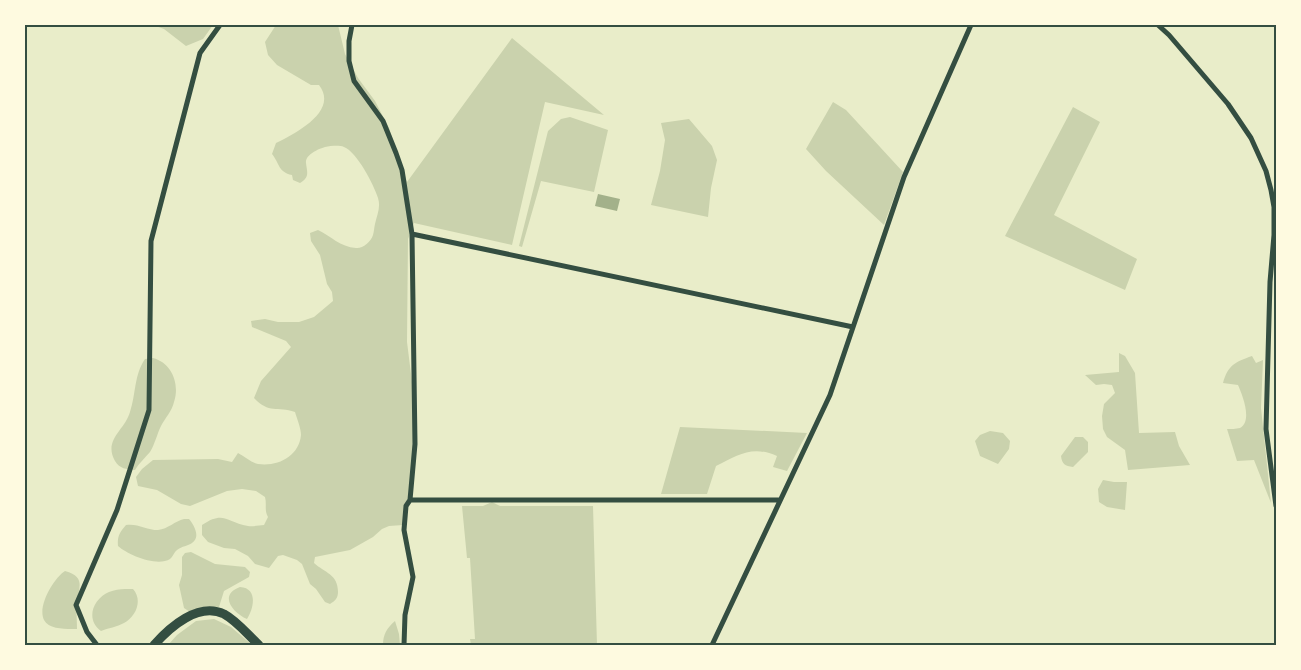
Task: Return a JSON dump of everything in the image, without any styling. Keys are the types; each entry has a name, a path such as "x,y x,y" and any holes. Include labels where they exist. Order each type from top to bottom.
{"street":[{"path":"97,645 86,632 76,605 117,510 149,410 151,241 200,53 220,25"},
{"path":"352,25 349,41 349,61 354,81 383,122 391,140 402,170 412,234 415,444 410,500 406,506 404,530 412,577 405,615 404,645"},
{"path":"712,645 752,556 830,395 904,176 971,25"},
{"path":"1158,25 1169,35 1228,104 1251,138 1266,171 1274,207 1266,429 1276,506"},
{"path":"412,234 853,327"},
{"path":"410,500 780,500"},
{"path":"154,645 178,623 191,616 208,611 223,614 259,645"}],"shaded area":[{"path":"153,25 213,25 203,39 186,46 164,29"},
{"path":"276,25 338,25 345,54 358,78 375,101 389,128 407,182 512,38 604,115 545,102 512,245 414,223 408,239 407,342 412,382 414,439 408,500 403,525 389,526 382,529 373,537 350,550 315,557 314,563 330,574 336,581 337,598 330,604 325,602 310,584 302,564 297,560 283,555 278,556 269,568 255,564 248,556 235,549 224,548 208,542 202,535 202,525 215,518 225,518 248,526 264,525 268,517 265,497 256,491 242,489 227,491 190,506 181,504 157,490 138,486 136,477 153,460 218,459 232,462 238,453 256,463 273,464 286,459 292,454 301,435 295,412 269,408 254,398 261,381 291,347 286,341 252,327 251,321 265,319 278,322 299,322 314,317 333,301 320,255 311,241 310,233 318,230 340,243 356,248 366,244 373,235 379,201 373,185 349,150 342,146 332,146 312,153 306,160 307,176 300,183 293,180 292,175 282,170 272,154 276,143 304,127 324,104 324,95 319,85 311,85 277,65 268,55 265,42"},
{"path":"833,102 846,110 903,172 884,225 826,171 806,149"},
{"path":"1073,107 1100,122 1054,215 1137,259 1125,290 1005,236"},
{"path":"570,117 608,130 594,192 541,181 522,247 519,246 548,131 561,119"},
{"path":"689,119 712,146 717,160 711,188 708,217 651,205 660,171 665,140 661,123"},
{"path":"598,194 620,199 617,211 595,206"},
{"path":"1119,353 1125,356 1135,373 1139,433 1175,432 1179,446 1190,465 1128,470 1125,450 1107,437 1103,429 1102,416 1104,404 1115,393 1112,385 1096,385 1085,375 1119,372"},
{"path":"1252,356 1256,363 1263,360 1261,408 1271,503 1254,460 1237,461 1227,429 1240,428 1244,425 1246,414 1244,401 1238,385 1223,383 1225,377 1233,365"},
{"path":"153,358 170,369 175,381 176,395 150,452 135,470 126,469 119,466 115,461 112,454 113,441 130,412 141,365 145,359"},
{"path":"680,427 807,433 787,471 773,467 777,456 753,451 738,455 716,466 707,494 661,494"},
{"path":"990,431 1003,433 1010,441 1009,449 998,464 980,456 975,441 980,435"},
{"path":"1075,437 1083,437 1088,442 1088,452 1073,467 1064,464 1061,456"},
{"path":"1103,480 1127,482 1125,510 1107,507 1099,502 1098,489"},
{"path":"492,502 500,506 593,506 597,645 471,645 470,639 475,639 470,558 467,558 462,506 483,506"},
{"path":"184,519 189,519 193,524 196,538 189,545 177,550 170,559 158,562 150,561 135,556 118,546 119,534 126,525 158,530"},
{"path":"191,552 215,564 245,567 250,572 249,577 224,591 219,607 190,612 184,608 179,585 182,575 182,557 185,553"},
{"path":"65,571 76,576 80,584 77,629 50,626 44,620 42,614 48,593 56,580"},
{"path":"240,587 250,591 253,599 247,619 237,613 230,604 230,595 233,590"},
{"path":"133,589 138,598 138,603 132,617 118,626 101,631 93,621 92,615 95,604 103,595 109,592"},
{"path":"214,619 231,627 252,645 168,645 177,635 196,621"},
{"path":"395,621 400,645 383,645 386,632"}]}
